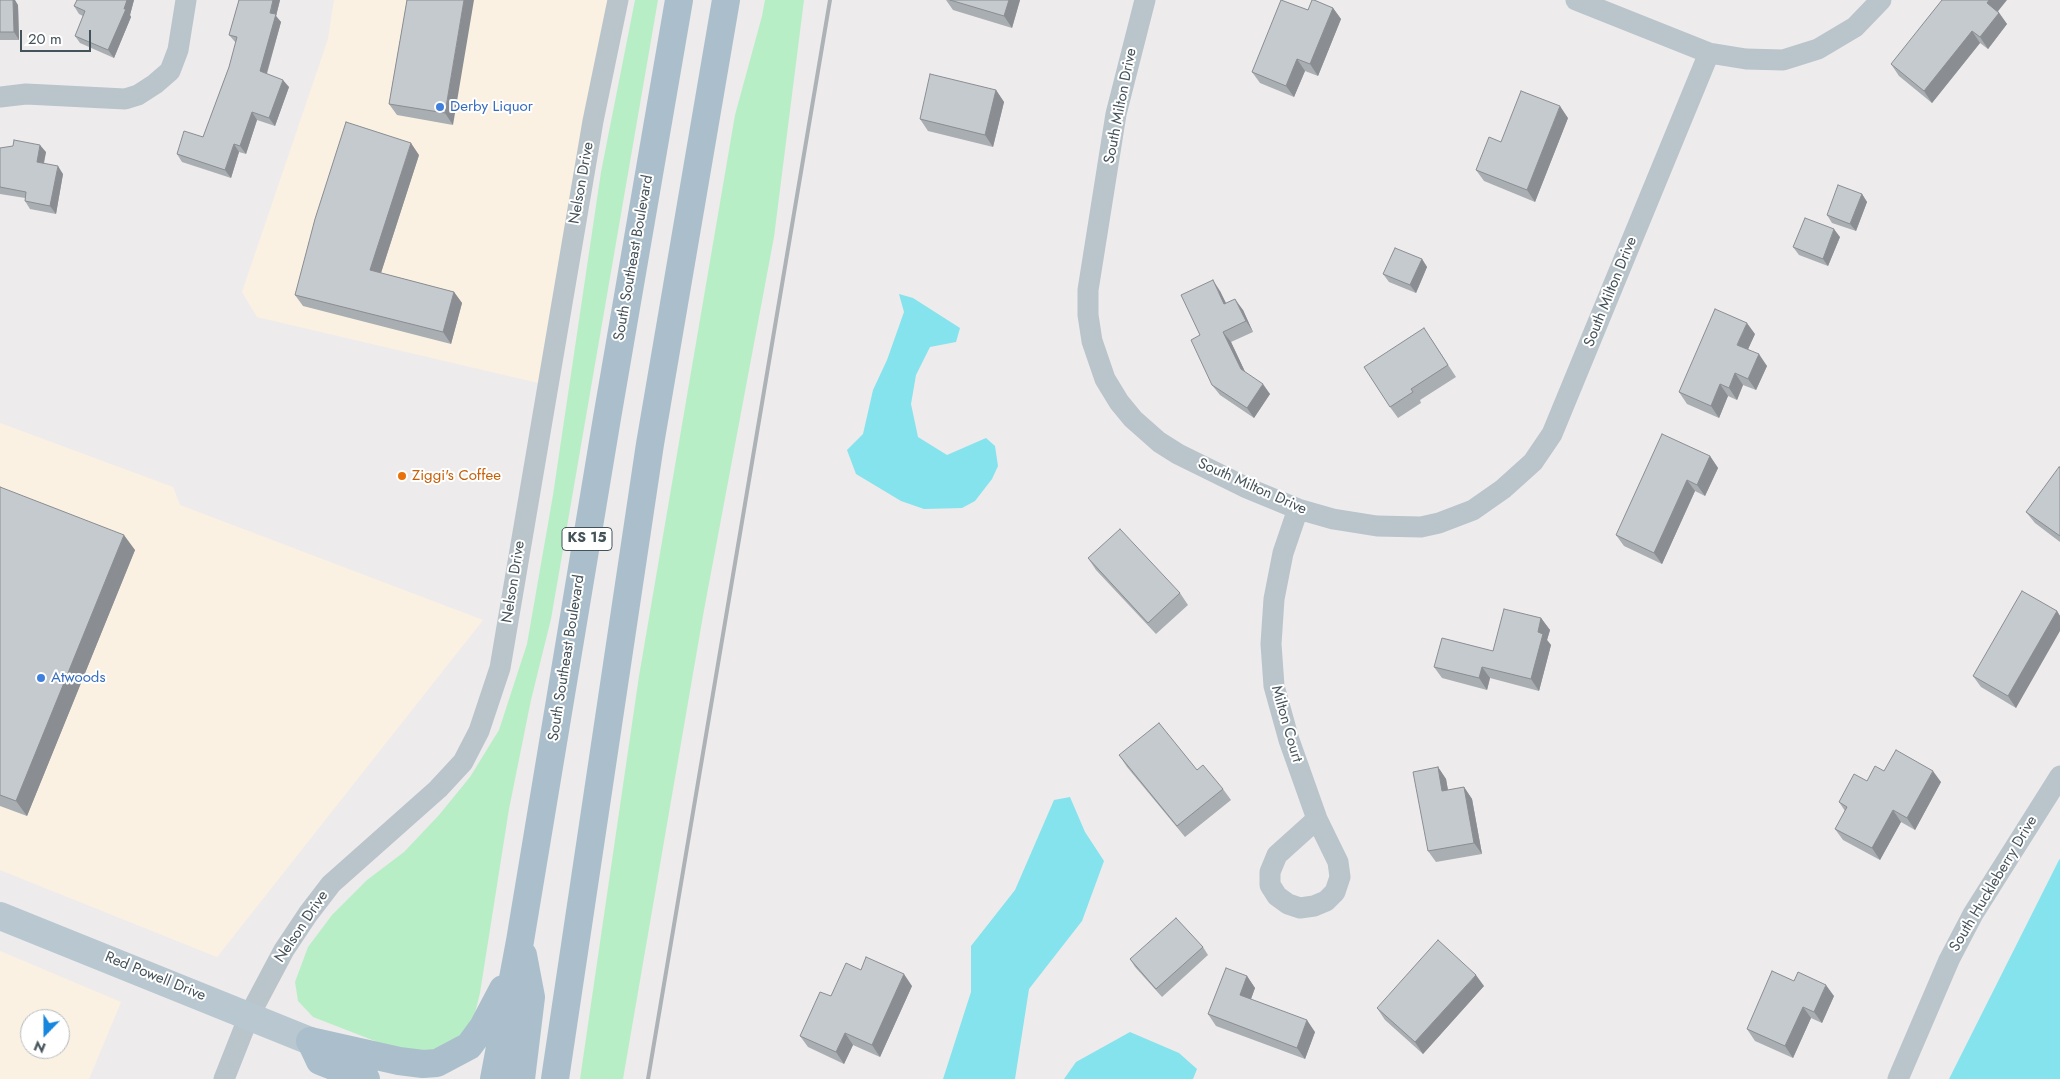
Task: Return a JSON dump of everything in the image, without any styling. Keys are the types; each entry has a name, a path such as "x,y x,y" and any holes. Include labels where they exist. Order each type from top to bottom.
{"main road":[{"name":"South Southeast Boulevard","path":"494,1079 518,953 608,408 679,0"},
{"name":"KS 15","path":"555,1079 650,444 726,0"},
{"path":"310,1041 399,1061 423,1064 437,1063 469,1046 482,1027 518,953"},
{"path":"518,953 531,997 521,1079"},
{"path":"310,1041 320,1061 366,1079"}],"street":[{"path":"0,97 26,94 125,99 138,95 170,71 178,50 186,0"},
{"name":"Nelson Drive","path":"224,1079 249,1016 284,950 331,884 438,789 463,762 479,731 500,668 593,121 618,0"},
{"name":"South Milton Drive","path":"1145,0 1116,114 1088,290 1088,315 1092,341 1105,379 1119,402 1133,419 1159,442 1247,488 1298,509 1333,519 1377,526 1421,527 1439,523 1473,510 1503,489 1533,462 1552,434 1709,53"},
{"path":"1576,0 1709,53 1746,59 1783,60 1818,49 1856,27 1881,0"},
{"name":"Milton Court","path":"1298,509 1283,553 1274,599 1270,644 1274,686 1289,740 1317,819"},
{"name":"South Huckleberry Drive","path":"1898,1079 1949,960 1973,914 2060,776"},
{"name":"Red Powell Drive","path":"0,916 310,1041"}],"shaded area":[{"path":"334,0 618,0 547,385 257,317 242,292 328,39"},
{"path":"0,423 173,487 180,505 483,620 217,957 0,870"},
{"path":"0,951 121,1002 89,1079 0,1079"}],"green space":[{"path":"635,0 658,0 551,619 531,700 509,809 480,993 473,1021 461,1037 439,1049 412,1052 398,1050 313,1017 298,1001 295,982 308,947 332,915 367,880 404,852 439,815 470,777 499,730 527,644 553,495 601,172"},
{"path":"765,0 804,0 774,237 704,610 623,1079 580,1079 639,676 735,115"}],"water":[{"path":"899,294 913,298 960,328 956,342 930,347 916,375 911,404 918,437 947,455 986,438 995,446 998,466 992,479 975,501 962,508 924,509 901,501 856,474 847,450 863,434 873,390 887,360 904,312"},
{"path":"1070,797 1085,832 1104,861 1082,921 1029,989 1015,1079 943,1079 971,992 971,946 1015,890 1054,800"},
{"path":"2059,860 2060,1079 1949,1079"},
{"path":"1130,1032 1179,1053 1197,1069 1193,1079 1064,1079 1076,1062"}],"building":[{"path":"0,0 13,0 14,32 0,32"},
{"path":"77,0 127,0 124,9 126,9 108,50 75,36 85,11 74,6"},
{"path":"239,0 273,0 270,13 276,14 260,71 283,80 269,118 252,112 240,146 234,144 225,170 177,154 184,131 203,137 229,67 237,37 229,35"},
{"path":"407,0 464,0 445,113 389,104"},
{"path":"950,0 1009,0 1004,16"},
{"path":"1281,0 1308,10 1312,0 1333,8 1310,64 1297,59 1286,86 1252,72"},
{"path":"1942,0 1989,0 1987,3 1999,13 1980,37 1972,31 1924,91 1891,64"},
{"path":"930,74 996,90 985,135 920,119"},
{"path":"1521,91 1560,106 1527,190 1476,170 1489,137 1501,142"},
{"path":"346,122 411,143 370,270 454,292 443,332 295,295 315,219"},
{"path":"14,140 40,145 37,162 58,166 50,206 25,201 26,192 0,187 0,148 13,146"},
{"path":"1838,185 1862,194 1850,224 1827,215"},
{"path":"1805,218 1834,229 1823,259 1793,247"},
{"path":"1395,248 1422,259 1410,285 1383,274"},
{"path":"1213,280 1224,304 1235,299 1246,321 1223,332 1241,369 1263,384 1247,408 1212,385 1191,340 1200,335 1181,295"},
{"path":"1715,309 1747,323 1737,345 1759,354 1748,379 1735,373 1729,388 1720,384 1711,406 1679,392"},
{"path":"1424,328 1448,365 1411,389 1413,392 1390,407 1364,367"},
{"path":"1662,434 1710,456 1697,485 1687,480 1654,553 1616,535"},
{"path":"2060,467 2060,536 2026,512"},
{"name":"Atwoods","path":"0,487 124,535 16,801 0,795"},
{"path":"1120,529 1180,593 1148,623 1088,558"},
{"path":"2022,591 2057,611 2008,696 1973,676"},
{"path":"1504,609 1541,618 1538,632 1543,634 1531,679 1482,667 1479,678 1434,667 1442,638 1493,651"},
{"path":"1159,723 1197,770 1203,765 1223,789 1177,826 1119,755"},
{"path":"1896,750 1933,771 1907,818 1893,810 1872,848 1835,829 1847,807 1839,802 1854,774 1867,781 1875,766 1884,771"},
{"path":"1438,767 1442,791 1464,787 1474,843 1428,851 1413,772"},
{"path":"1176,918 1203,947 1156,989 1130,959"},
{"path":"1438,940 1476,975 1415,1042 1377,1008"},
{"path":"866,957 904,974 872,1045 845,1033 836,1052 800,1036 820,992 831,996 846,963 861,970"},
{"path":"1226,968 1247,976 1240,995 1307,1020 1297,1048 1208,1014"},
{"path":"1772,971 1794,981 1798,972 1826,985 1814,1012 1803,1007 1785,1046 1747,1029"}],"railway":[{"path":"648,1079 830,0"}],"place":[{"name":"Derby Liquor","path":"440,107"},
{"name":"Ziggi's Coffee","path":"402,476"},
{"name":"Atwoods","path":"41,678"}]}
